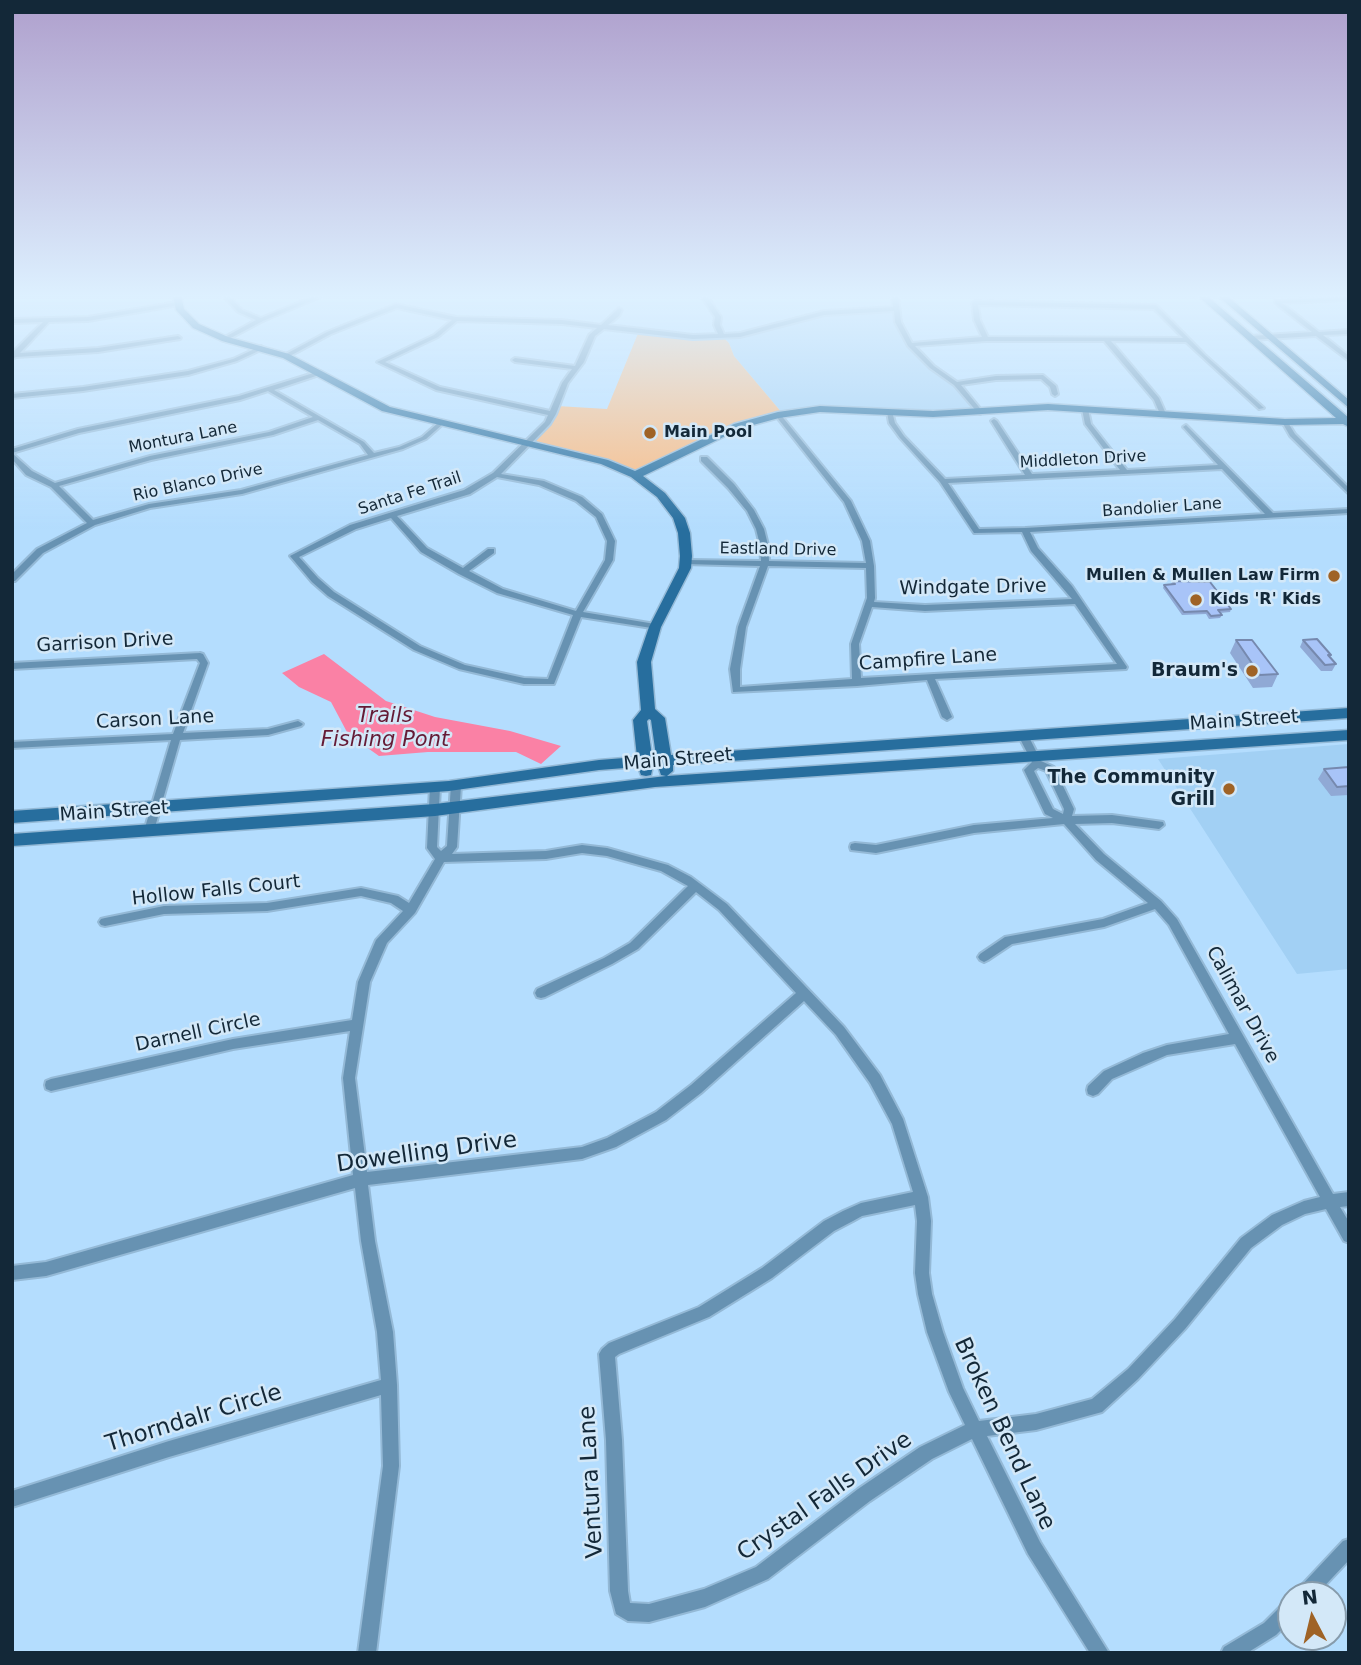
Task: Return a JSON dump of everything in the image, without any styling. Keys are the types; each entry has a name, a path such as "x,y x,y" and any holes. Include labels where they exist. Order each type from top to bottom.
{"main road":[{"path":"321,374 386,409 440,424 589,457 635,475 661,495 679,518 686,545 685,562 655,627 644,662 648,711 640,720 647,783"},
{"path":"1292,374 1348,422"},
{"path":"1312,374 1349,405"},
{"path":"635,475 723,432 778,415 820,409 980,412 1048,407 1285,422 1348,422"},
{"path":"648,711 657,718 668,781"},
{"name":"Main Street","path":"12,817 435,787 599,765 1349,713"},
{"path":"1244,721 1260,742"},
{"name":"Main Street","path":"12,840 435,810 668,781 1035,760 1349,735"}],"street":[{"path":"12,396 83,389 183,374"},
{"path":"92,523 54,485 29,472 12,453 78,431 208,405 270,390 318,374"},
{"path":"404,374 438,389 553,414"},
{"name":"Santa Fe Trail","path":"572,374 565,383 553,414 528,444 496,475 467,492 353,527 294,556 331,594 417,648 462,667 524,681 551,682 578,614"},
{"path":"941,374 956,384 980,412"},
{"path":"1135,374 1157,399 1163,414"},
{"path":"1225,374 1261,408"},
{"path":"956,384 996,378 1043,377 1053,386 1055,394"},
{"path":"270,390 362,443 373,456"},
{"path":"1085,409 1088,424 1125,472"},
{"path":"890,412 892,423 902,437 943,481"},
{"path":"778,415 853,510 866,541 872,584 855,644 857,683"},
{"name":"Montura Lane","path":"54,485 150,458 271,434 318,418"},
{"path":"994,421 1029,476"},
{"path":"1285,422 1292,435 1349,492"},
{"name":"Rio Blanco Drive","path":"12,579 40,551 92,523 149,506 242,492 373,456 418,442 440,424"},
{"path":"1186,427 1269,515"},
{"path":"704,459 750,510 760,529 765,563"},
{"name":"Middleton Drive","path":"943,481 1225,467"},
{"path":"496,475 541,483 571,494 592,508 604,523 611,541 610,560 578,614"},
{"name":"Bandolier Lane","path":"943,481 977,531 1349,511"},
{"path":"393,516 424,550 500,591 578,614 655,627"},
{"path":"1025,530 1034,550 1078,600"},
{"path":"462,572 491,551"},
{"name":"Eastland Drive","path":"685,562 870,566"},
{"name":"Campfire Lane","path":"765,563 743,627 736,669 736,690 1123,667 1078,600"},
{"name":"Windgate Drive","path":"868,604 925,608 1078,600"},
{"name":"Garrison Drive","path":"12,666 200,656 204,663 177,735"},
{"path":"930,677 947,717"},
{"name":"Carson Lane","path":"12,745 268,732 298,724"},
{"path":"149,831 177,735"},
{"name":"Calimar Drive","path":"1023,735 1035,760 1049,769 1069,809 1066,820"},
{"name":"Calimar Drive","path":"1035,760 1029,770 1049,811 1066,820 1100,857 1157,904 1179,931 1349,1236"},
{"path":"367,1653 391,1466 389,1385 385,1332 368,1241 349,1078 355,1025 364,982 373,957 382,940 411,910 441,858 452,847 456,785"},
{"path":"435,787 432,848 441,858"},
{"path":"855,847 876,849 974,830 1066,820 1112,819 1159,825"},
{"name":"Broken Bend Lane","path":"441,858 546,855 582,849 596,850 664,868 723,907 840,1031 891,1108 921,1197 924,1221 922,1273 925,1294 944,1358 975,1429 1034,1548 1100,1653"},
{"path":"541,993 634,946 695,886"},
{"name":"Hollow Falls Court","path":"105,922 164,910 280,905 361,892 394,899 411,910"},
{"path":"984,957 1009,940 1104,923 1157,904"},
{"name":"Dowelling Drive","path":"12,1273 47,1269 362,1179 570,1155 611,1143 661,1116 696,1089 804,992"},
{"name":"Darnell Circle","path":"51,1085 243,1042 355,1025"},
{"path":"1093,1090 1108,1075 1147,1057 1167,1050 1238,1038"},
{"name":"Ventura Lane","path":"622,1608 607,1354 614,1348 704,1312 767,1273 829,1226 848,1216 861,1210 921,1197"},
{"name":"Crystal Falls Drive","path":"622,1608 628,1612 649,1613 705,1598 762,1573 926,1453 975,1429 1036,1422 1096,1406 1133,1374 1180,1324 1246,1243 1277,1220 1330,1201 1349,1199"},
{"name":"Thorndalr Circle","path":"12,1499 169,1449 389,1385"},
{"path":"1317,1581 1349,1547"},
{"path":"1230,1653 1277,1622"}],"shaded area":[{"path":"621,374 749,374 783,414 757,420 635,475 605,462 528,444 548,423 557,406 607,409"},
{"path":"749,374 943,374 956,384 980,412 852,409 783,414"},
{"path":"1349,744 1349,969 1297,974 1158,759"}],"water":[{"name":"Trails Fishing Pont","path":"324,654 386,701 435,717 510,731 561,746 541,764 516,752 428,752 379,756 348,734 331,702 299,687 282,673"}],"building":[{"name":"Kids 'R' Kids","path":"1173,581 1210,582 1231,609 1218,610 1222,615 1211,616 1207,611 1184,612 1164,585 1175,584"},
{"path":"1317,639 1336,664 1325,665 1303,640"},
{"path":"1236,640 1252,640 1278,674 1260,675"},
{"path":"1349,767 1349,786 1337,787 1324,769"}],"place":[{"name":"Main Pool","path":"650,433"},
{"name":"Mullen & Mullen Law Firm","path":"1334,576"},
{"name":"Kids 'R' Kids","path":"1196,600"},
{"name":"Braum's","path":"1252,671"},
{"name":"The Community Grill","path":"1229,789"}]}
